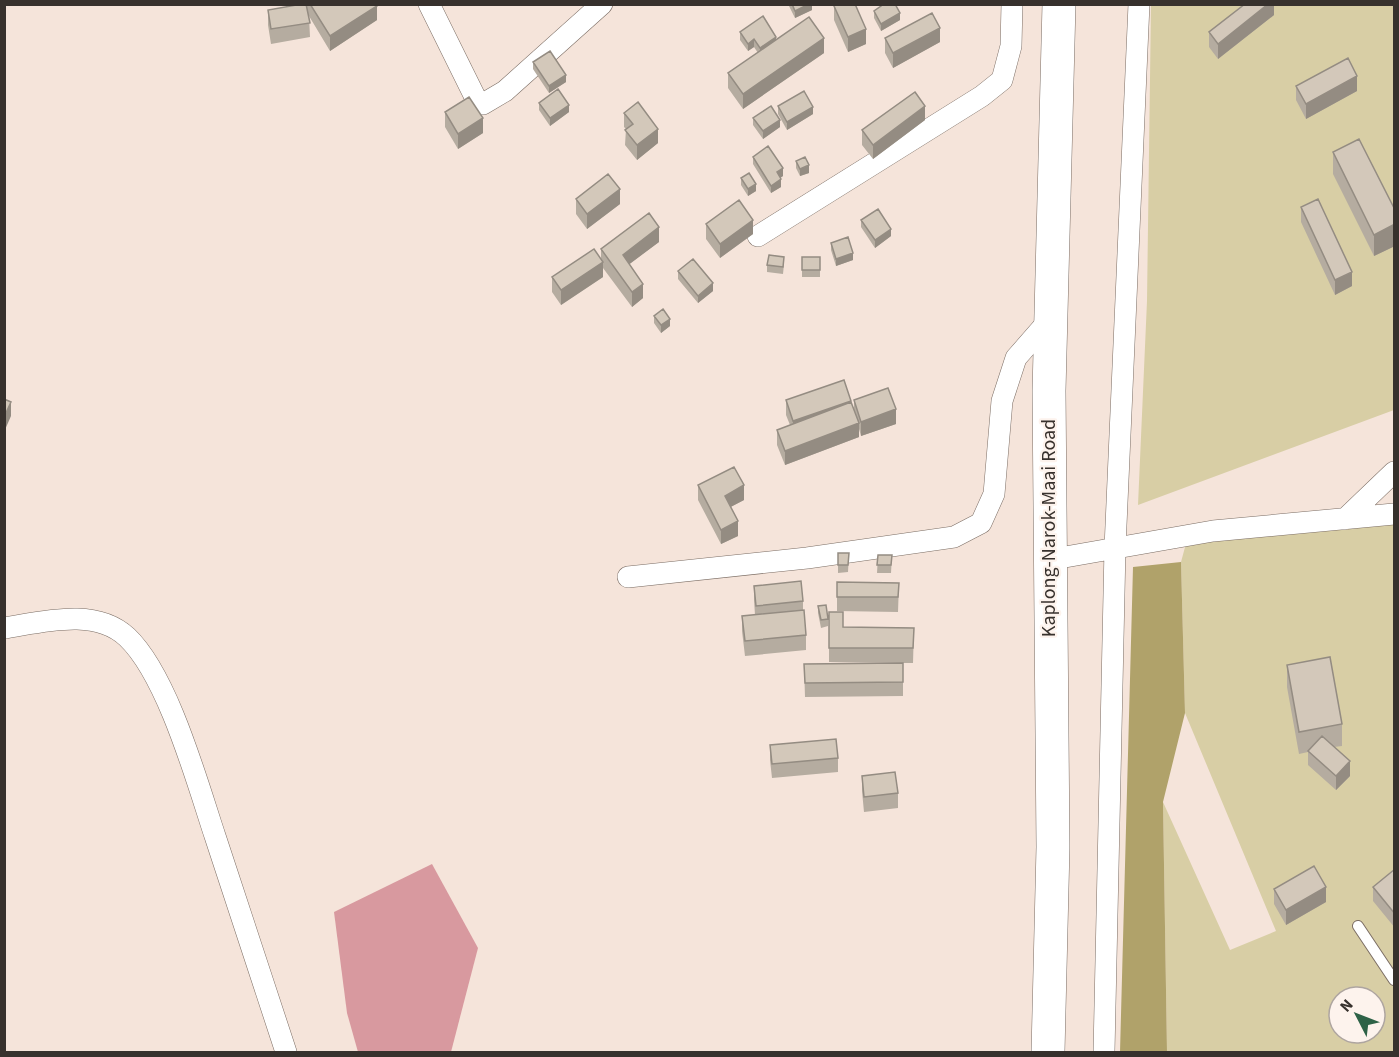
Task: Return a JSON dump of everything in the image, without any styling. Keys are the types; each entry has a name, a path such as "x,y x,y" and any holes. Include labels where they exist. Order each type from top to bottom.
{"highway":[{"name":"Kaplong-Narok-Maai Road","path":"1048,1053 1053,847 1048,560 1059,4"}],"street":[{"path":"429,4 477,101 483,104 505,91 602,4"},
{"path":"758,236 982,96 1002,80 1011,46 1012,4"},
{"path":"1104,1053 1114,548 1139,4"},
{"path":"628,577 807,558 954,537 981,523 994,494 1002,401 1016,358 1051,318"},
{"path":"1345,519 1395,472"},
{"path":"1048,560 1213,531 1395,514"},
{"path":"4,627 68,618 103,624 127,637 155,674 189,758 286,1053"}],"lane":[{"path":"1358,926 1395,980"}],"shaded area":[{"path":"1151,5 1394,5 1394,410 1138,505 1147,301"},
{"path":"1394,505 1394,1052 1167,1052 1163,802 1230,950 1276,931 1185,713 1181,562 1191,525"},
{"path":"1181,562 1185,713 1163,802 1167,1052 1120,1052 1133,567"},
{"path":"432,864 478,948 451,1052 358,1052 347,1013 334,912"}],"building":[{"path":"306,4 310,23 271,29 268,10"},
{"path":"310,4 376,4 377,6 330,36"},
{"path":"792,4 809,4 795,11"},
{"path":"855,4 866,29 848,37 834,6"},
{"path":"884,4 895,4 900,13 881,24 874,11"},
{"path":"1245,4 1268,4 1218,44 1209,32"},
{"path":"932,13 940,28 893,53 885,38"},
{"path":"763,16 776,37 760,48 754,39 748,44 740,32"},
{"path":"809,17 824,38 743,94 728,73"},
{"path":"550,51 566,75 549,86 533,62"},
{"path":"1348,58 1357,76 1306,104 1296,86"},
{"path":"558,89 569,105 550,118 539,103"},
{"path":"804,91 813,107 787,122 778,106"},
{"path":"915,92 925,106 873,145 862,130"},
{"path":"469,97 483,118 458,134 445,112"},
{"path":"638,102 658,129 637,145 625,130 633,124 624,113"},
{"path":"771,106 780,120 763,131 753,118"},
{"path":"1359,139 1395,210 1395,224 1374,235 1333,152"},
{"path":"768,146 783,168 777,172 781,179 771,186 753,157"},
{"path":"805,157 809,165 800,169 796,161"},
{"path":"749,173 756,184 748,189 741,178"},
{"path":"608,174 620,189 587,214 576,199"},
{"path":"1318,199 1352,272 1335,280 1301,207"},
{"path":"739,200 753,220 720,244 706,224"},
{"path":"878,209 891,229 875,240 861,220"},
{"path":"649,213 659,227 623,255 643,284 632,292 601,249"},
{"path":"848,237 853,253 836,259 831,243"},
{"path":"594,249 603,262 561,290 552,277"},
{"path":"769,255 784,257 783,267 767,265"},
{"path":"802,257 820,257 820,270 802,270"},
{"path":"693,259 713,283 698,296 678,271"},
{"path":"663,309 670,319 661,325 654,316"},
{"path":"844,380 851,401 793,421 786,400"},
{"path":"888,388 896,409 861,422 854,400"},
{"path":"4,399 11,402 4,417"},
{"path":"851,402 859,423 785,451 777,430"},
{"path":"734,467 744,485 725,496 738,521 721,530 698,485"},
{"path":"838,553 849,553 848,565 838,565"},
{"path":"878,555 892,555 891,565 877,565"},
{"path":"801,581 803,601 756,606 754,586"},
{"path":"837,582 899,583 898,597 837,597"},
{"path":"826,605 828,619 821,620 818,606"},
{"path":"804,610 806,635 745,641 742,616"},
{"path":"829,612 843,612 843,627 914,628 913,648 829,648"},
{"path":"1330,657 1342,724 1299,732 1287,665"},
{"path":"903,663 903,682 805,683 804,664"},
{"path":"1322,736 1350,761 1336,776 1308,751"},
{"path":"836,739 838,758 772,764 770,745"},
{"path":"895,772 898,793 864,797 862,776"},
{"path":"1314,866 1326,887 1286,910 1274,889"},
{"path":"1395,869 1395,914 1373,887"}]}
